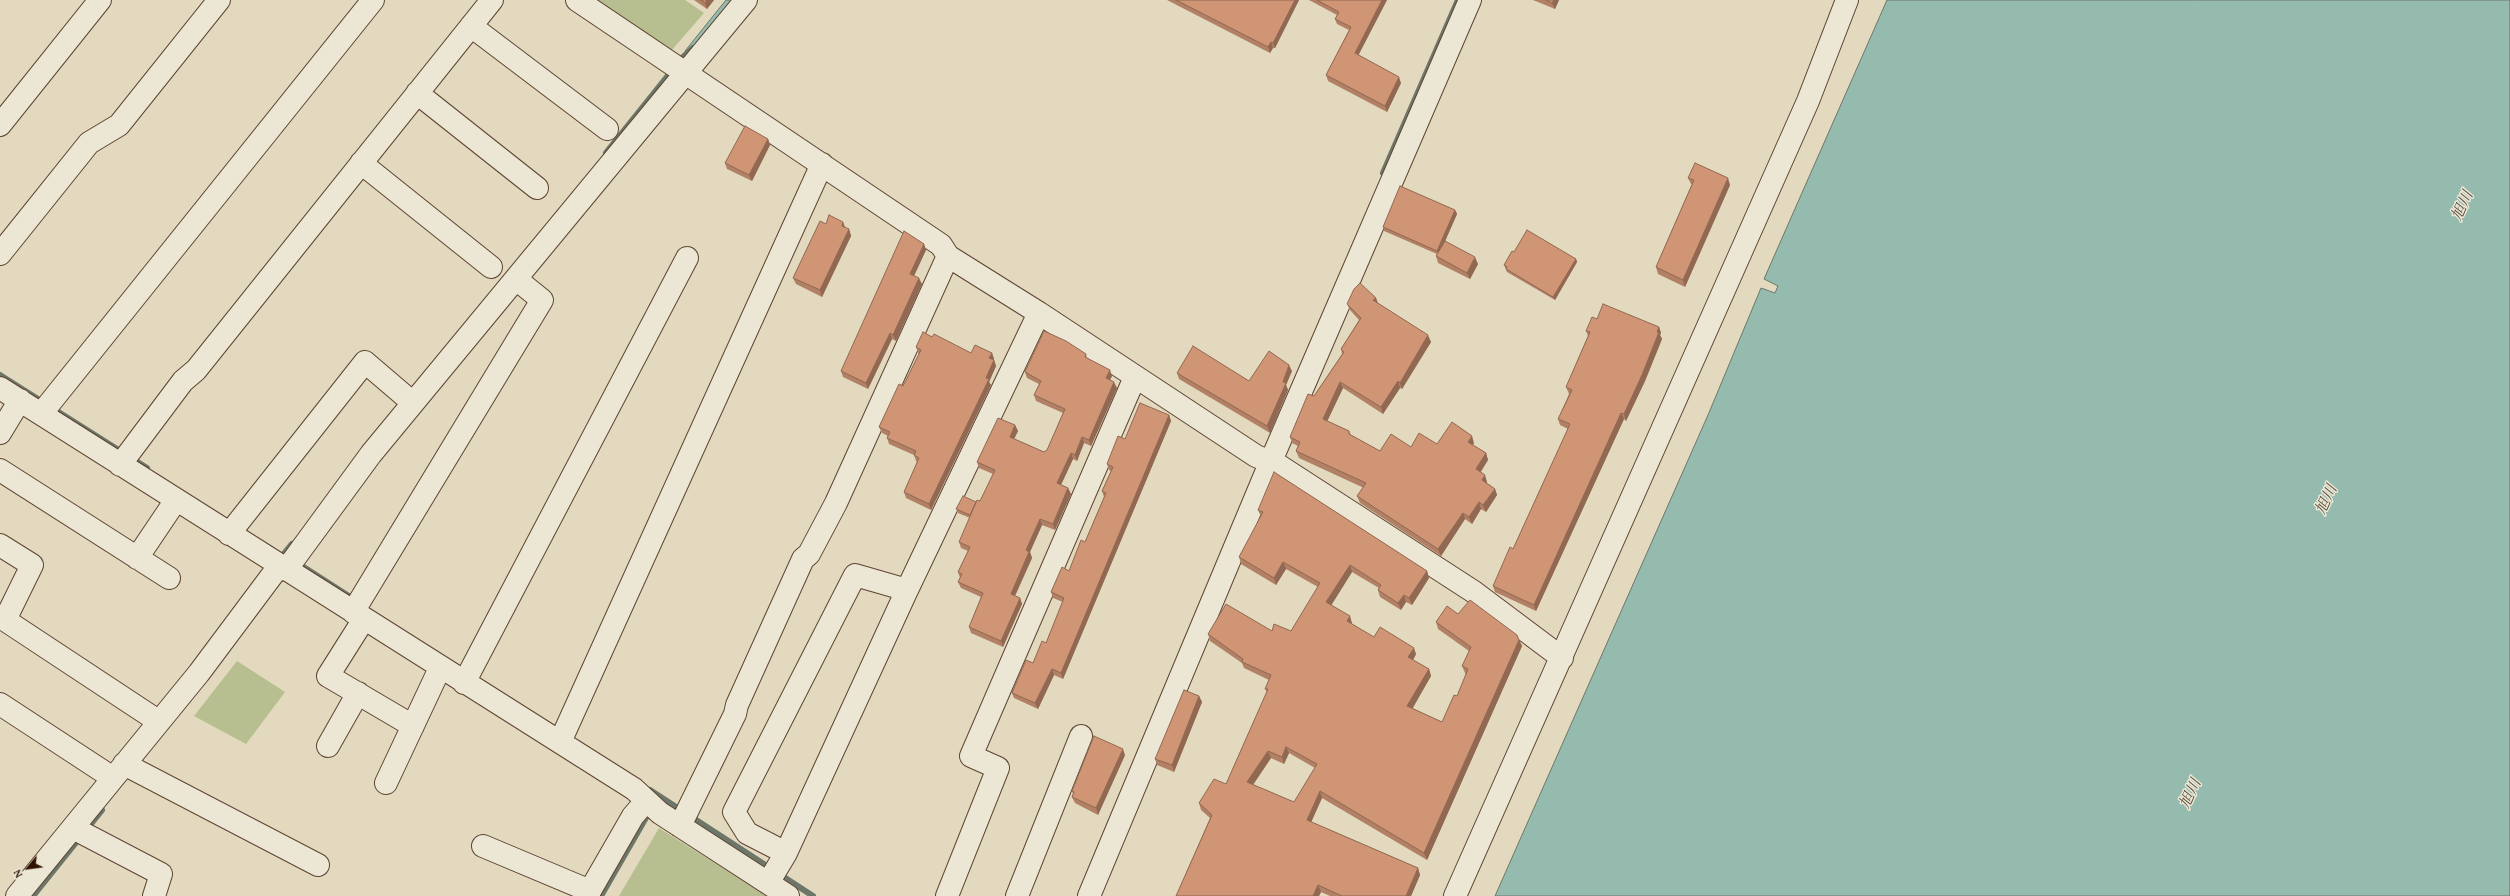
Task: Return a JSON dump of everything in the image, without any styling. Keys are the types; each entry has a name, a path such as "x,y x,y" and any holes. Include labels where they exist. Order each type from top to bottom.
{"street":[{"path":"0,125 100,0"},
{"path":"0,254 89,143 119,125 219,0"},
{"path":"45,408 373,0"},
{"path":"124,458 183,381 196,370 492,0"},
{"path":"577,0 941,245 948,256 1039,313 1135,377 1474,592 1562,658"},
{"path":"17,896 80,832 127,770 158,721 288,564 410,400 516,279 679,68 746,0"},
{"path":"1089,896 1264,459 1470,0"},
{"path":"1455,896 1562,658 1808,100 1847,0"},
{"path":"471,26 607,129"},
{"path":"417,93 536,188"},
{"path":"361,163 490,267"},
{"path":"562,737 822,164"},
{"path":"683,818 735,714 737,705 803,559 809,554 836,503 948,256"},
{"path":"468,676 687,258"},
{"path":"413,726 328,676 359,608 542,300 516,279"},
{"path":"775,870 1039,313"},
{"path":"234,526 365,362 410,400"},
{"path":"947,896 998,768 971,756 1135,377"},
{"path":"0,388 20,400 45,408 124,458 176,500 234,526 288,564 359,608 440,668 468,676 562,737 634,789 646,801 738,846 775,870 788,896"},
{"path":"0,433 20,400"},
{"path":"0,470 169,578"},
{"path":"137,558 176,500"},
{"path":"0,545 32,565 5,620 158,721"},
{"path":"738,846 734,812 855,575 907,590"},
{"path":"386,783 440,668"},
{"path":"328,746 358,693"},
{"path":"0,704 127,770 318,865"},
{"path":"1017,896 1081,736"},
{"path":"483,846 589,893 633,816 646,801"},
{"path":"80,832 160,874 154,896"},
{"path":"738,846 775,870"}],"green space":[{"path":"593,0 685,0 704,13 671,51"},
{"path":"237,661 285,692 246,744 194,716"},
{"path":"659,828 767,896 619,896"}],"water":[{"path":"726,0 736,0 691,55 685,51"},
{"name":"旭川","path":"1887,0 2510,0 2510,896 1495,896 1708,415 1761,288 1775,293 1778,286 1764,279"}],"building":[{"path":"1176,0 1295,0 1273,43 1271,42 1268,47"},
{"path":"1317,0 1382,0 1355,53 1399,77 1385,106 1326,75 1351,27 1335,19 1339,12"},
{"path":"1546,0 1554,0 1552,3"},
{"path":"745,126 768,139 749,175 725,163"},
{"path":"1695,163 1728,178 1683,280 1656,267 1694,180 1688,178"},
{"path":"1400,186 1455,210 1437,251 1383,227"},
{"path":"829,215 843,222 842,226 849,229 820,290 793,278 820,221 826,224"},
{"path":"1527,230 1576,259 1553,297 1506,269 1507,267 1504,265 1512,251 1514,252"},
{"path":"904,231 924,244 910,274 919,278 893,335 890,333 866,383 841,371"},
{"path":"1445,241 1475,257 1467,273 1436,256"},
{"path":"1360,283 1376,298 1373,300 1428,335 1400,383 1398,381 1381,407 1340,382 1323,419 1349,431 1349,434 1380,451 1391,434 1411,447 1419,433 1437,444 1452,422 1472,436 1468,442 1486,453 1476,469 1485,475 1482,480 1495,489 1483,505 1479,502 1469,517 1463,513 1438,549 1357,496 1366,483 1296,451 1300,442 1290,437 1308,394 1314,396 1344,352 1341,349 1361,318 1347,304 1354,289"},
{"path":"1603,304 1659,327 1657,332 1659,332 1642,375 1624,414 1621,413 1534,605 1493,586 1510,547 1513,549 1570,424 1558,419 1572,390 1566,387 1590,332 1586,331 1592,317 1597,319"},
{"path":"1044,331 1066,341 1086,354 1085,357 1110,370 1106,378 1114,382 1089,440 1082,437 1075,455 1071,453 1057,483 1068,488 1053,524 1040,519 1026,550 1029,552 1011,594 1020,598 1001,641 969,627 983,593 958,582 962,574 958,572 970,547 959,542 977,500 980,501 995,470 977,462 998,418 1015,425 1010,437 1044,452 1047,450 1065,409 1034,395 1041,381 1025,372"},
{"path":"923,332 932,337 934,334 971,353 975,345 992,353 989,358 994,360 986,378 989,379 929,504 904,492 919,458 914,455 916,451 887,438 890,432 879,427 899,384 903,386 921,350 916,347"},
{"path":"1193,346 1249,381 1269,351 1289,365 1283,382 1286,383 1267,426 1177,373"},
{"path":"1140,403 1169,415 1061,673 1052,669 1035,703 1012,693 1026,660 1033,663 1042,641 1046,643 1064,598 1051,592 1062,567 1069,571 1081,540 1085,542 1106,493 1102,491 1113,467 1107,464 1118,436 1125,439"},
{"path":"1274,472 1427,571 1409,598 1404,595 1398,603 1378,590 1381,585 1350,565 1326,602 1350,616 1347,621 1374,637 1380,627 1414,648 1408,657 1429,669 1407,706 1442,722 1454,695 1457,696 1468,669 1462,666 1471,647 1436,622 1447,606 1458,614 1470,600 1517,635 1519,640 1424,853 1320,791 1307,820 1418,868 1406,896 1342,896 1318,885 1313,896 1176,896 1212,815 1199,803 1214,779 1226,784 1268,689 1265,689 1271,675 1242,662 1243,659 1208,634 1226,604 1272,631 1274,624 1291,631 1320,583 1283,562 1274,578 1239,557 1263,512 1258,510","holes":["1286,747 1317,764 1294,802 1247,782 1268,751 1282,757"]},
{"path":"963,496 976,502 970,515 956,509"},
{"path":"1184,690 1199,696 1172,765 1155,759"},
{"path":"1094,736 1123,749 1096,808 1072,797 1074,792 1072,791"}],"waterway":[{"path":"1383,173 1458,0"},
{"path":"606,153 683,57 693,48"},
{"path":"0,375 147,468"},
{"path":"283,555 292,544"},
{"path":"302,566 355,600"},
{"path":"650,790 813,896"},
{"path":"33,896 102,810"},
{"path":"601,896 647,816"}]}
